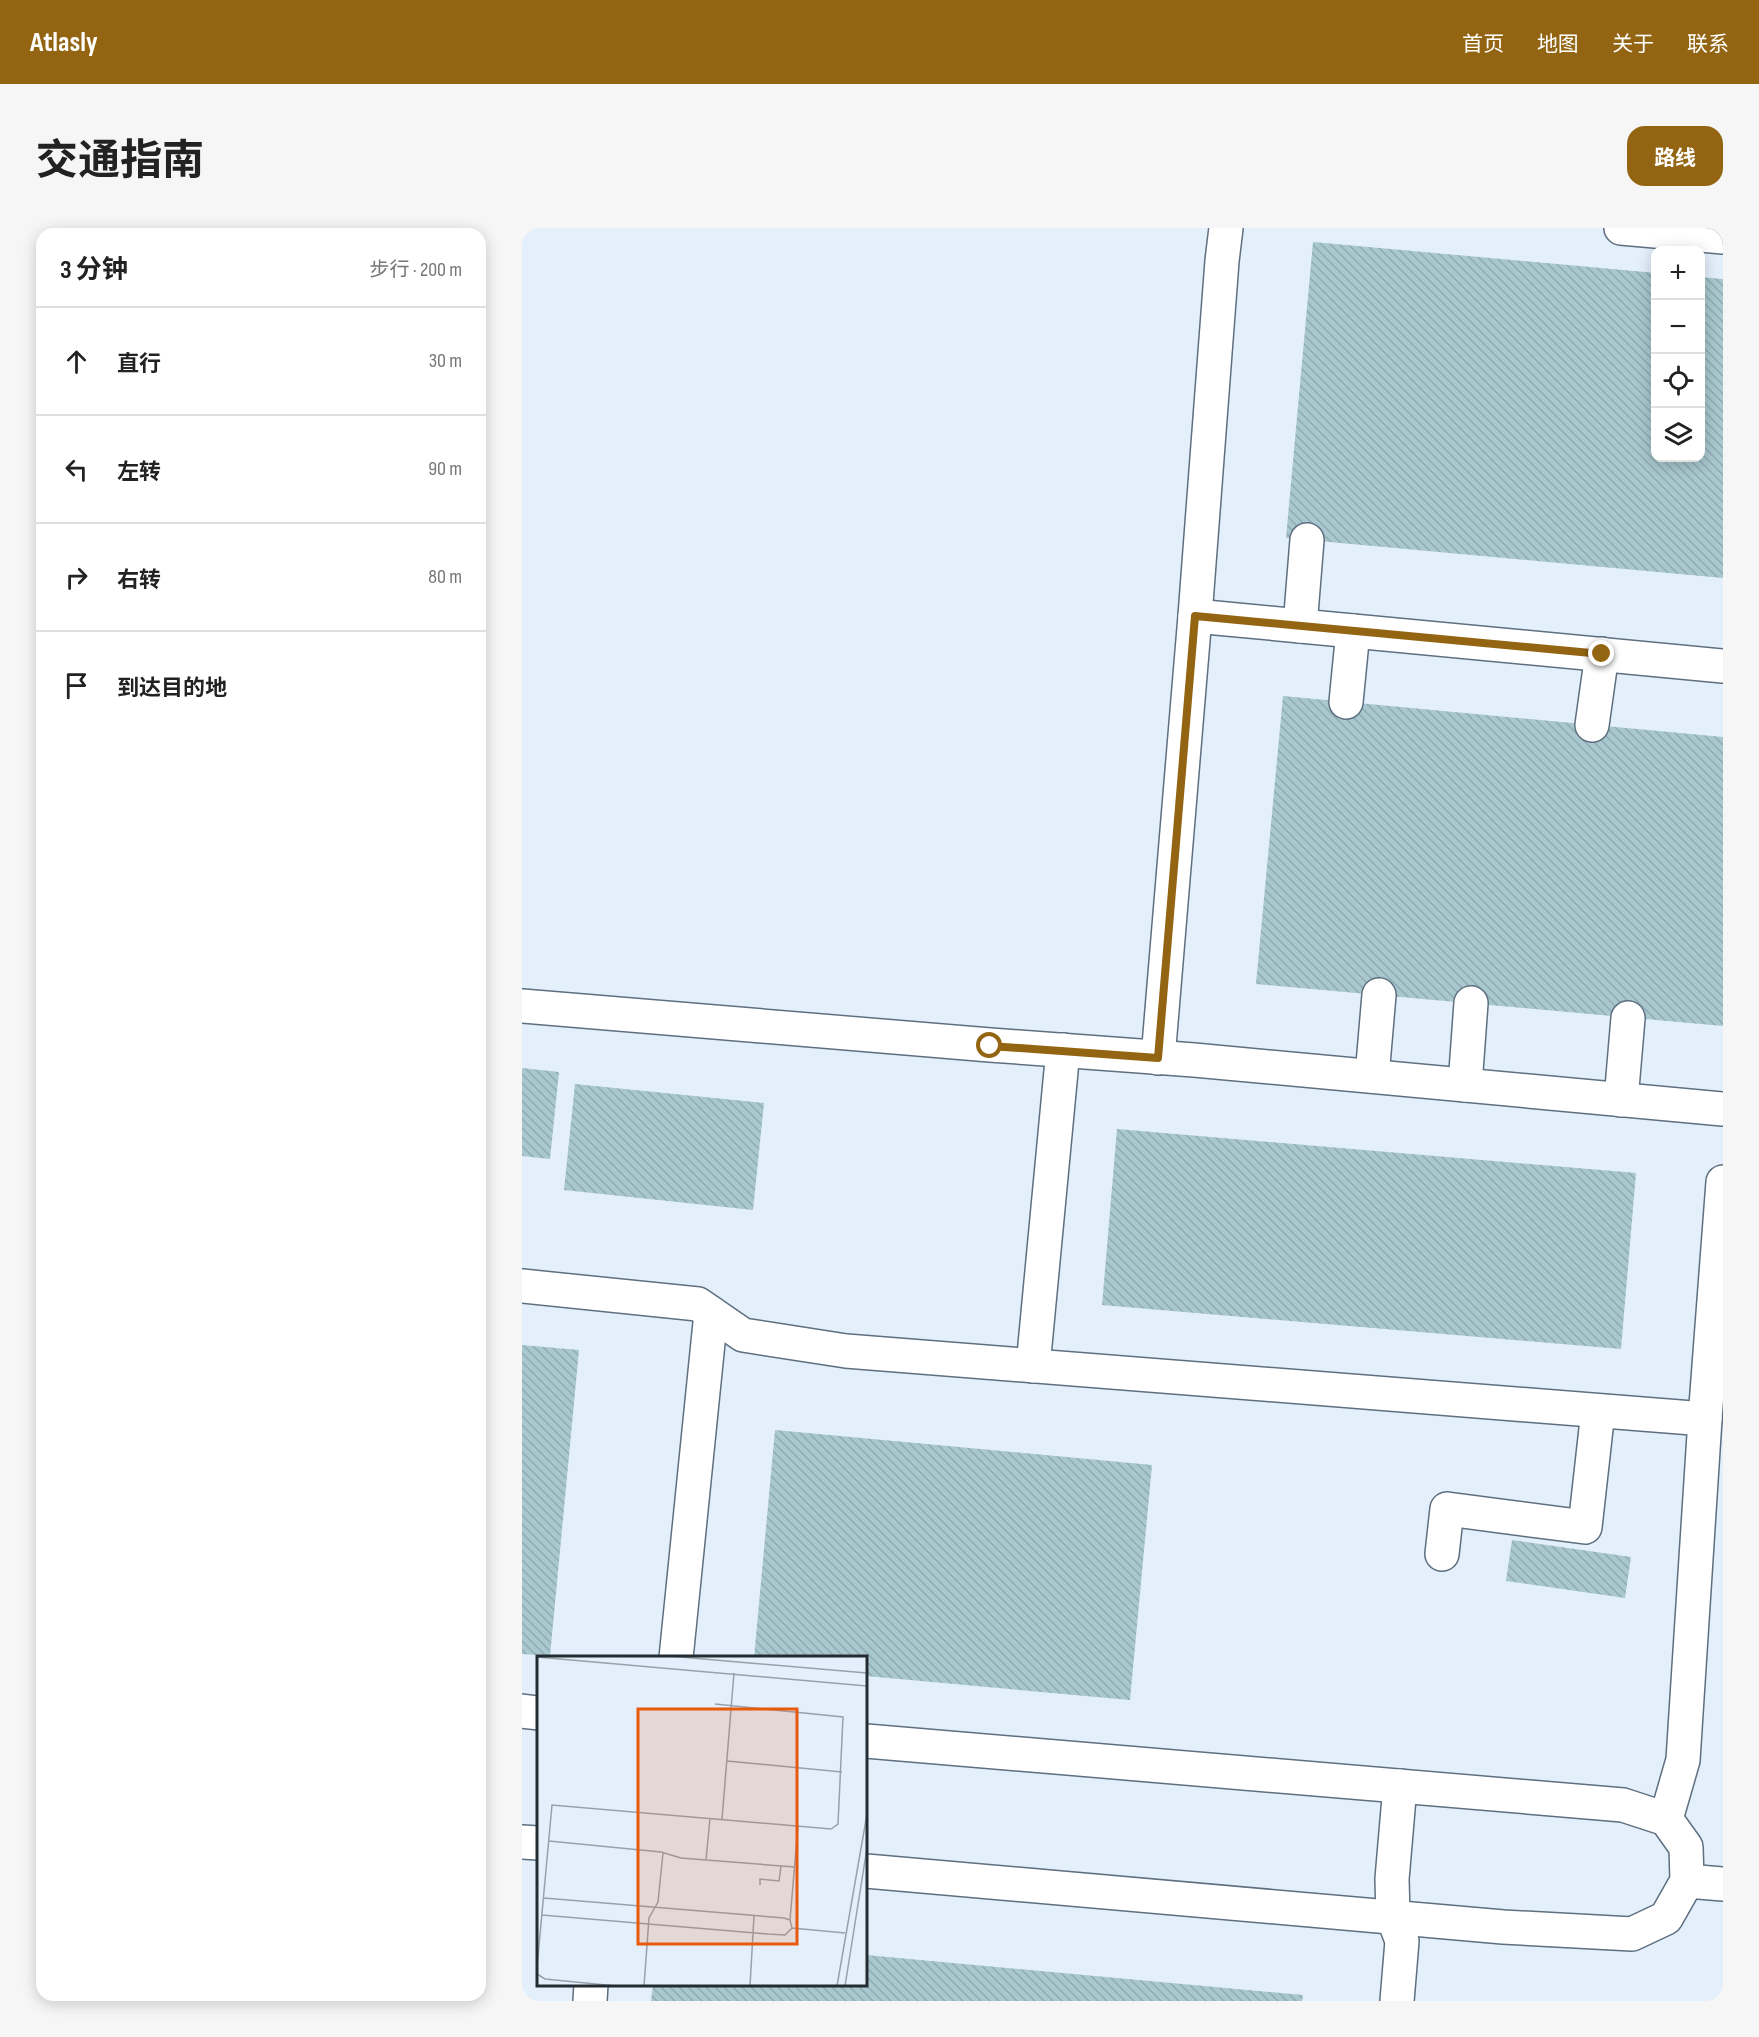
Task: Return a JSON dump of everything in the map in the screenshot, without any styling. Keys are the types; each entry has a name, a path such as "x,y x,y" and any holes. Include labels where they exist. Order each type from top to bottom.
{"lane":[{"path":"1158,1058 1226,228"},
{"path":"1621,228 1723,237"},
{"path":"1300,626 1307,540"},
{"path":"1195,616 1723,666"},
{"path":"1346,702 1353,631"},
{"path":"1592,725 1602,654"},
{"path":"1372,1076 1379,995"},
{"path":"1465,1085 1471,1004"},
{"path":"522,1006 1372,1076 1723,1109"},
{"path":"1621,1100 1628,1018"},
{"path":"1033,1366 1063,1050"},
{"path":"1666,1819 1683,1760 1723,1182"},
{"path":"522,1286 698,1304 742,1335 846,1352 1705,1419"},
{"path":"676,1656 711,1313"},
{"path":"1442,1554 1447,1509 1585,1527 1598,1411"},
{"path":"522,1711 537,1713"},
{"path":"867,1741 1623,1805 1666,1819 1686,1847 1687,1881 1666,1918 1632,1934 1503,1927 867,1871"},
{"path":"1397,2001 1402,1941 1394,1917 1392,1879 1401,1786"},
{"path":"522,1842 537,1843"},
{"path":"1687,1881 1723,1884"},
{"path":"590,2001 591,1986"}],"building":[{"path":"1313,242 1651,273 1651,462 1705,462 1705,277 1723,279 1723,578 1286,538"},
{"path":"1283,696 1723,737 1723,1026 1256,984"},
{"path":"522,1068 559,1072 550,1159 522,1156"},
{"path":"575,1084 764,1103 753,1210 564,1190"},
{"path":"1117,1129 1636,1173 1621,1349 1102,1305"},
{"path":"522,1345 579,1350 550,1656 522,1654"},
{"path":"775,1430 1152,1465 1130,1700 867,1676 867,1656 754,1656"},
{"path":"1512,1540 1631,1557 1625,1598 1506,1581"},
{"path":"867,1955 1303,1995 1302,2001 651,2001 653,1986 867,1986"}],"route":[{"path":"990,1046 1158,1058 1195,616 1602,654"}]}
